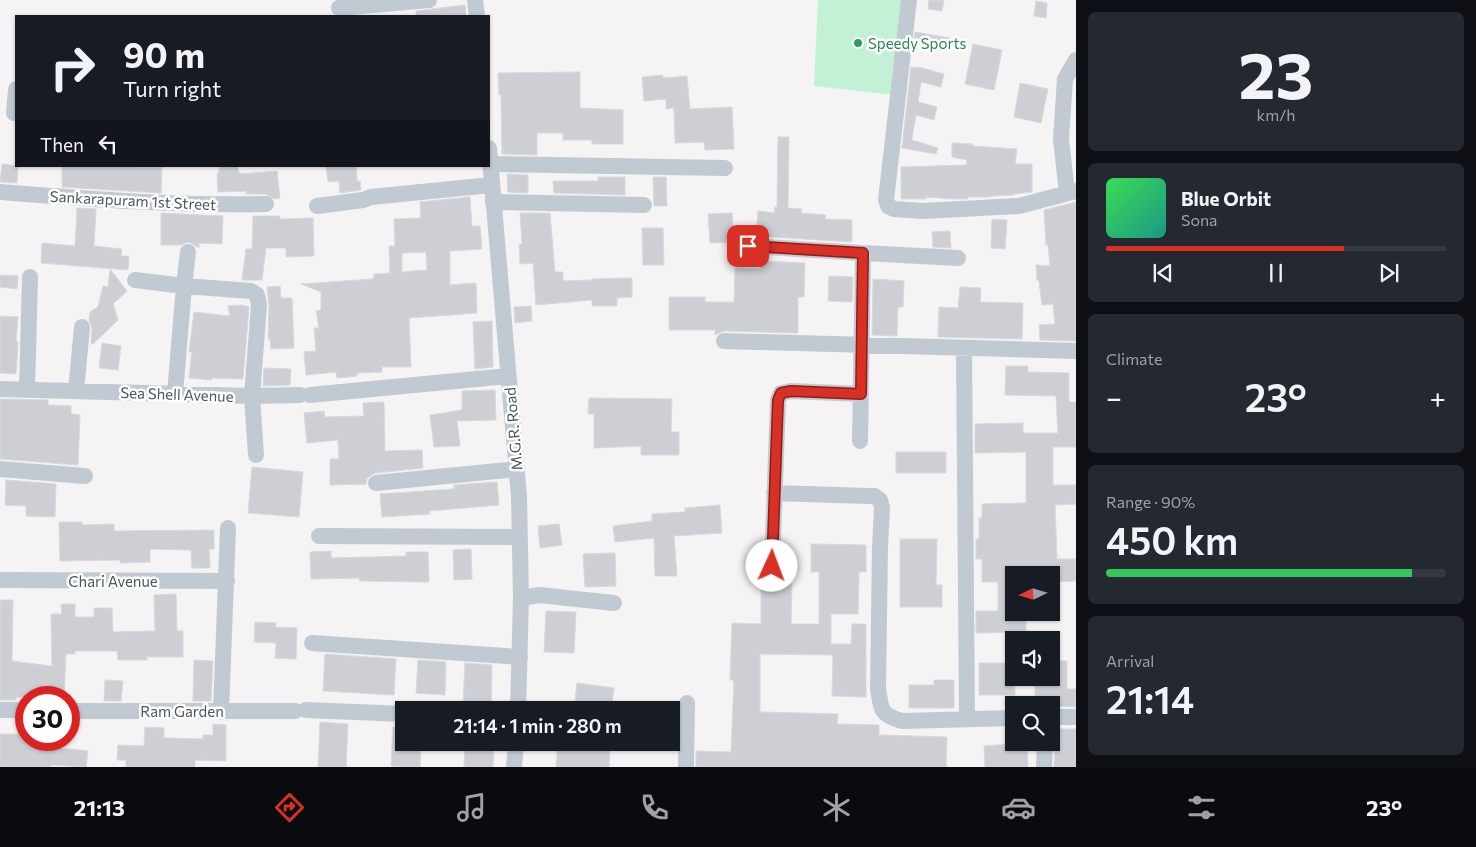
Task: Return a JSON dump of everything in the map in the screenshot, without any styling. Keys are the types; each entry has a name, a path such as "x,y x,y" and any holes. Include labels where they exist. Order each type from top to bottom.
{"street":[{"path":"339,8 429,0"},
{"path":"475,0 477,15"},
{"path":"909,0 886,200 888,206 894,210 923,211 1019,206 1071,192 1061,140 1064,79 1076,60"},
{"path":"10,113 15,93"},
{"path":"490,164 725,168"},
{"name":"M.G.R. Road","path":"490,164 517,469 521,598 518,701"},
{"path":"317,206 363,200 371,197 491,186"},
{"name":"Sankarapuram 1st Street","path":"0,192 166,203 266,204"},
{"path":"493,202 644,205"},
{"path":"748,246 958,258"},
{"path":"174,394 188,252"},
{"path":"860,441 863,253"},
{"path":"27,390 30,276"},
{"path":"135,280 184,286"},
{"name":"Sea Shell Avenue","path":"0,389 252,396 259,305 257,295 250,291 184,286"},
{"path":"76,391 82,327"},
{"path":"724,342 1076,351"},
{"path":"964,348 967,718"},
{"path":"256,455 252,396 305,395 508,376"},
{"path":"772,566 778,400 781,393 791,391 861,394"},
{"path":"0,469 85,476"},
{"path":"376,483 517,469"},
{"path":"774,493 874,496 880,500 882,508 878,689 882,710 888,716 902,720 1005,718"},
{"path":"221,712 228,528"},
{"path":"319,536 520,537"},
{"name":"Chari Avenue","path":"0,580 227,581"},
{"path":"521,598 539,595 614,602"},
{"path":"312,643 520,657"},
{"path":"686,767 688,703"},
{"path":"0,710 15,710"},
{"name":"Ram Garden","path":"80,711 300,711 395,714"},
{"path":"1060,717 1076,717"},
{"path":"514,767 515,751"},
{"path":"1044,767 1045,751"}],"green space":[{"name":"Speedy Sports","path":"818,0 904,0 895,95 814,86"}],"building":[{"path":"929,0 944,0 942,11 928,9"},
{"path":"1036,1 1047,3 1046,18 1034,16"},
{"path":"465,5 466,15 416,15 416,11"},
{"path":"915,32 950,38 948,50 914,42"},
{"path":"973,44 1002,50 994,90 965,84"},
{"path":"911,67 944,74 941,87 921,82 918,102 937,107 934,120 916,115 912,138 912,140 938,148 936,154 902,148"},
{"path":"580,72 580,108 623,110 623,144 592,144 592,140 563,140 563,133 537,133 537,155 502,154 501,95 499,95 498,73"},
{"path":"663,75 663,78 687,76 690,109 732,107 734,149 705,150 704,142 675,143 674,108 666,109 666,99 644,101 642,77"},
{"path":"1020,83 1048,89 1041,123 1014,117"},
{"path":"778,137 789,137 788,208 802,209 801,213 826,215 825,219 852,220 852,242 756,236 758,211 774,213 775,207 777,207"},
{"path":"952,143 1017,149 1015,164 1032,164 1032,192 991,197 968,197 968,199 926,197 926,199 901,199 901,167 966,165 967,160 952,157"},
{"path":"2,164 18,167 17,183 0,182"},
{"path":"62,167 162,167 161,193 62,187"},
{"path":"219,167 238,167 240,174 277,171 280,198 274,199 266,194 246,194 246,191 218,192 217,173 219,173"},
{"path":"326,167 356,167 357,181 360,181 361,190 340,193 339,181 328,182"},
{"path":"507,174 528,175 528,193 508,192"},
{"path":"598,177 625,177 625,195 554,193 553,181 598,181"},
{"path":"653,177 666,177 667,206 654,206"},
{"path":"470,197 472,226 480,226 482,249 450,251 450,285 476,283 477,313 409,318 411,367 382,367 382,372 357,373 357,376 337,378 336,372 306,375 304,352 316,351 314,328 319,328 316,311 321,310 321,292 301,284 373,279 374,274 390,273 389,246 395,246 394,219 421,218 420,202","holes":["426,252 427,270 402,272 402,253"]},
{"path":"1076,202 1076,341 1040,340 1039,325 1055,324 1053,304 1042,305 1039,281 1037,280 1036,265 1050,266 1048,244 1046,245 1044,210"},
{"path":"77,208 96,209 94,246 122,249 121,256 129,256 128,270 41,263 42,243 75,246"},
{"path":"161,213 223,216 222,244 199,243 199,248 189,242 181,245 161,245"},
{"path":"520,213 550,213 555,272 563,272 563,281 632,278 632,297 617,298 617,306 592,306 592,300 536,305 533,263 520,264 519,244 522,244"},
{"path":"732,213 734,242 710,243 708,214"},
{"path":"253,216 280,216 280,219 313,218 314,256 286,257 286,248 266,248 262,280 242,280 246,249 252,249"},
{"path":"992,219 1007,220 1005,249 991,248"},
{"path":"642,228 663,228 664,265 643,265"},
{"path":"950,231 951,248 933,247 932,232"},
{"path":"760,261 805,263 804,297 798,297 798,333 724,331 715,335 715,330 669,330 669,297 705,297 705,302 734,302 735,268 760,269"},
{"path":"110,269 127,291 113,304 118,320 93,344 91,343 90,312 98,307 103,286 108,287"},
{"path":"0,275 18,276 17,289 0,287"},
{"path":"829,276 853,277 852,302 828,301"},
{"path":"873,279 904,281 903,307 898,307 897,336 872,335"},
{"path":"280,286 281,298 292,298 294,348 271,349 270,339 268,339 269,306 267,287"},
{"path":"960,287 981,288 980,302 1023,303 1022,339 938,337 939,307 958,308"},
{"path":"242,305 249,307 243,379 212,378 212,380 189,378 192,352 189,352 194,312 230,316 228,306"},
{"path":"531,306 532,321 515,323 514,307"},
{"path":"0,316 18,317 16,374 0,373"},
{"path":"492,321 493,367 475,369 473,322"},
{"path":"102,343 121,346 118,370 99,368"},
{"path":"1006,366 1028,366 1028,372 1069,373 1069,402 1076,402 1076,447 1053,447 1053,485 1076,485 1076,504 1055,505 1057,559 1076,559 1076,581 1060,582 1060,566 1005,566 1005,621 1026,621 1026,631 976,633 976,611 998,611 998,582 982,582 982,559 976,559 976,539 979,539 979,518 982,518 982,504 1026,503 1026,452 975,453 975,424 1023,423 1023,433 1058,433 1056,396 1005,395"},
{"path":"264,368 291,369 290,385 263,386"},
{"path":"495,390 496,420 457,421 460,446 434,447 430,415 462,410 462,391"},
{"path":"589,398 672,399 671,432 679,432 679,455 641,455 641,446 594,448 594,414 588,414"},
{"path":"0,399 48,400 48,405 71,406 71,414 80,415 78,465 0,459"},
{"path":"384,402 385,451 422,450 423,468 375,473 367,478 366,484 330,485 330,459 339,459 338,440 307,443 304,413 324,411 325,417 364,416 363,403"},
{"path":"896,452 946,452 946,473 896,473"},
{"path":"252,467 303,472 299,517 248,513"},
{"path":"6,480 56,484 55,517 26,516 26,506 5,505"},
{"path":"497,482 499,505 429,511 430,514 382,517 380,494 454,489 454,485"},
{"path":"720,505 722,533 674,536 677,576 655,576 654,538 615,542 613,526 652,521 652,514 685,512 685,508"},
{"path":"59,522 82,522 82,525 114,524 114,531 214,530 214,549 209,549 210,568 192,568 191,550 150,549 150,562 120,563 120,560 60,561"},
{"path":"559,524 562,545 540,548 538,526"},
{"path":"900,539 937,539 936,585 942,585 942,607 900,607"},
{"path":"811,544 866,545 866,572 859,572 858,614 831,614 831,644 851,644 852,624 866,624 866,697 832,696 833,655 760,654 760,712 838,714 837,724 879,725 879,735 947,737 946,767 696,767 696,751 731,752 734,680 730,680 732,623 761,624 761,584 792,584 791,624 819,624 819,572 811,572"},
{"path":"471,549 472,579 454,580 453,550"},
{"path":"331,551 331,558 406,556 406,552 428,552 429,582 360,581 359,578 311,579 310,552"},
{"path":"615,553 616,586 585,587 583,554"},
{"path":"176,594 177,631 183,631 183,657 147,657 147,660 118,660 117,651 75,651 75,654 66,654 65,686 15,686 15,700 0,700 0,600 13,600 12,661 52,666 51,614 62,614 61,604 75,604 75,617 94,617 94,608 112,608 113,632 155,631 154,595"},
{"path":"546,611 576,612 574,653 544,652"},
{"path":"255,622 276,623 275,627 297,628 296,659 275,658 276,643 254,642"},
{"path":"325,654 396,659 394,695 323,691"},
{"path":"194,660 213,661 211,701 193,701"},
{"path":"418,660 446,662 445,695 416,693"},
{"path":"1060,661 1067,661 1067,689 1076,689 1076,707 1060,706 1060,696 1035,696 1035,686 1060,686"},
{"path":"465,663 492,665 491,701 463,701"},
{"path":"979,663 1005,663 1005,686 1015,686 1015,695 979,695"},
{"path":"105,680 123,681 121,701 104,701"},
{"path":"934,680 954,680 954,708 909,708 909,685 934,685"},
{"path":"577,683 614,688 612,701 575,701"},
{"path":"320,722 348,724 346,767 318,767"},
{"path":"213,724 226,725 226,761 195,760 195,767 126,767 126,760 117,760 118,745 144,746 145,727 164,728 164,738 203,739 203,735 213,735"},
{"path":"393,727 395,727 395,751 421,751 420,767 391,766"},
{"path":"1060,729 1076,729 1076,767 1054,767 1055,751 1060,751"},
{"path":"0,734 15,734 15,751 88,751 86,767 51,765 51,767 0,767"},
{"path":"1005,745 1005,751 1027,751 1028,767 985,767 984,746"},
{"path":"465,751 494,751 493,767 464,767"},
{"path":"557,751 610,751 609,767 556,767"}],"place":[{"name":"Speedy Sports","path":"858,43"}],"route":[{"path":"748,246 863,253 861,394 791,391 781,393 778,400 772,566"}]}
